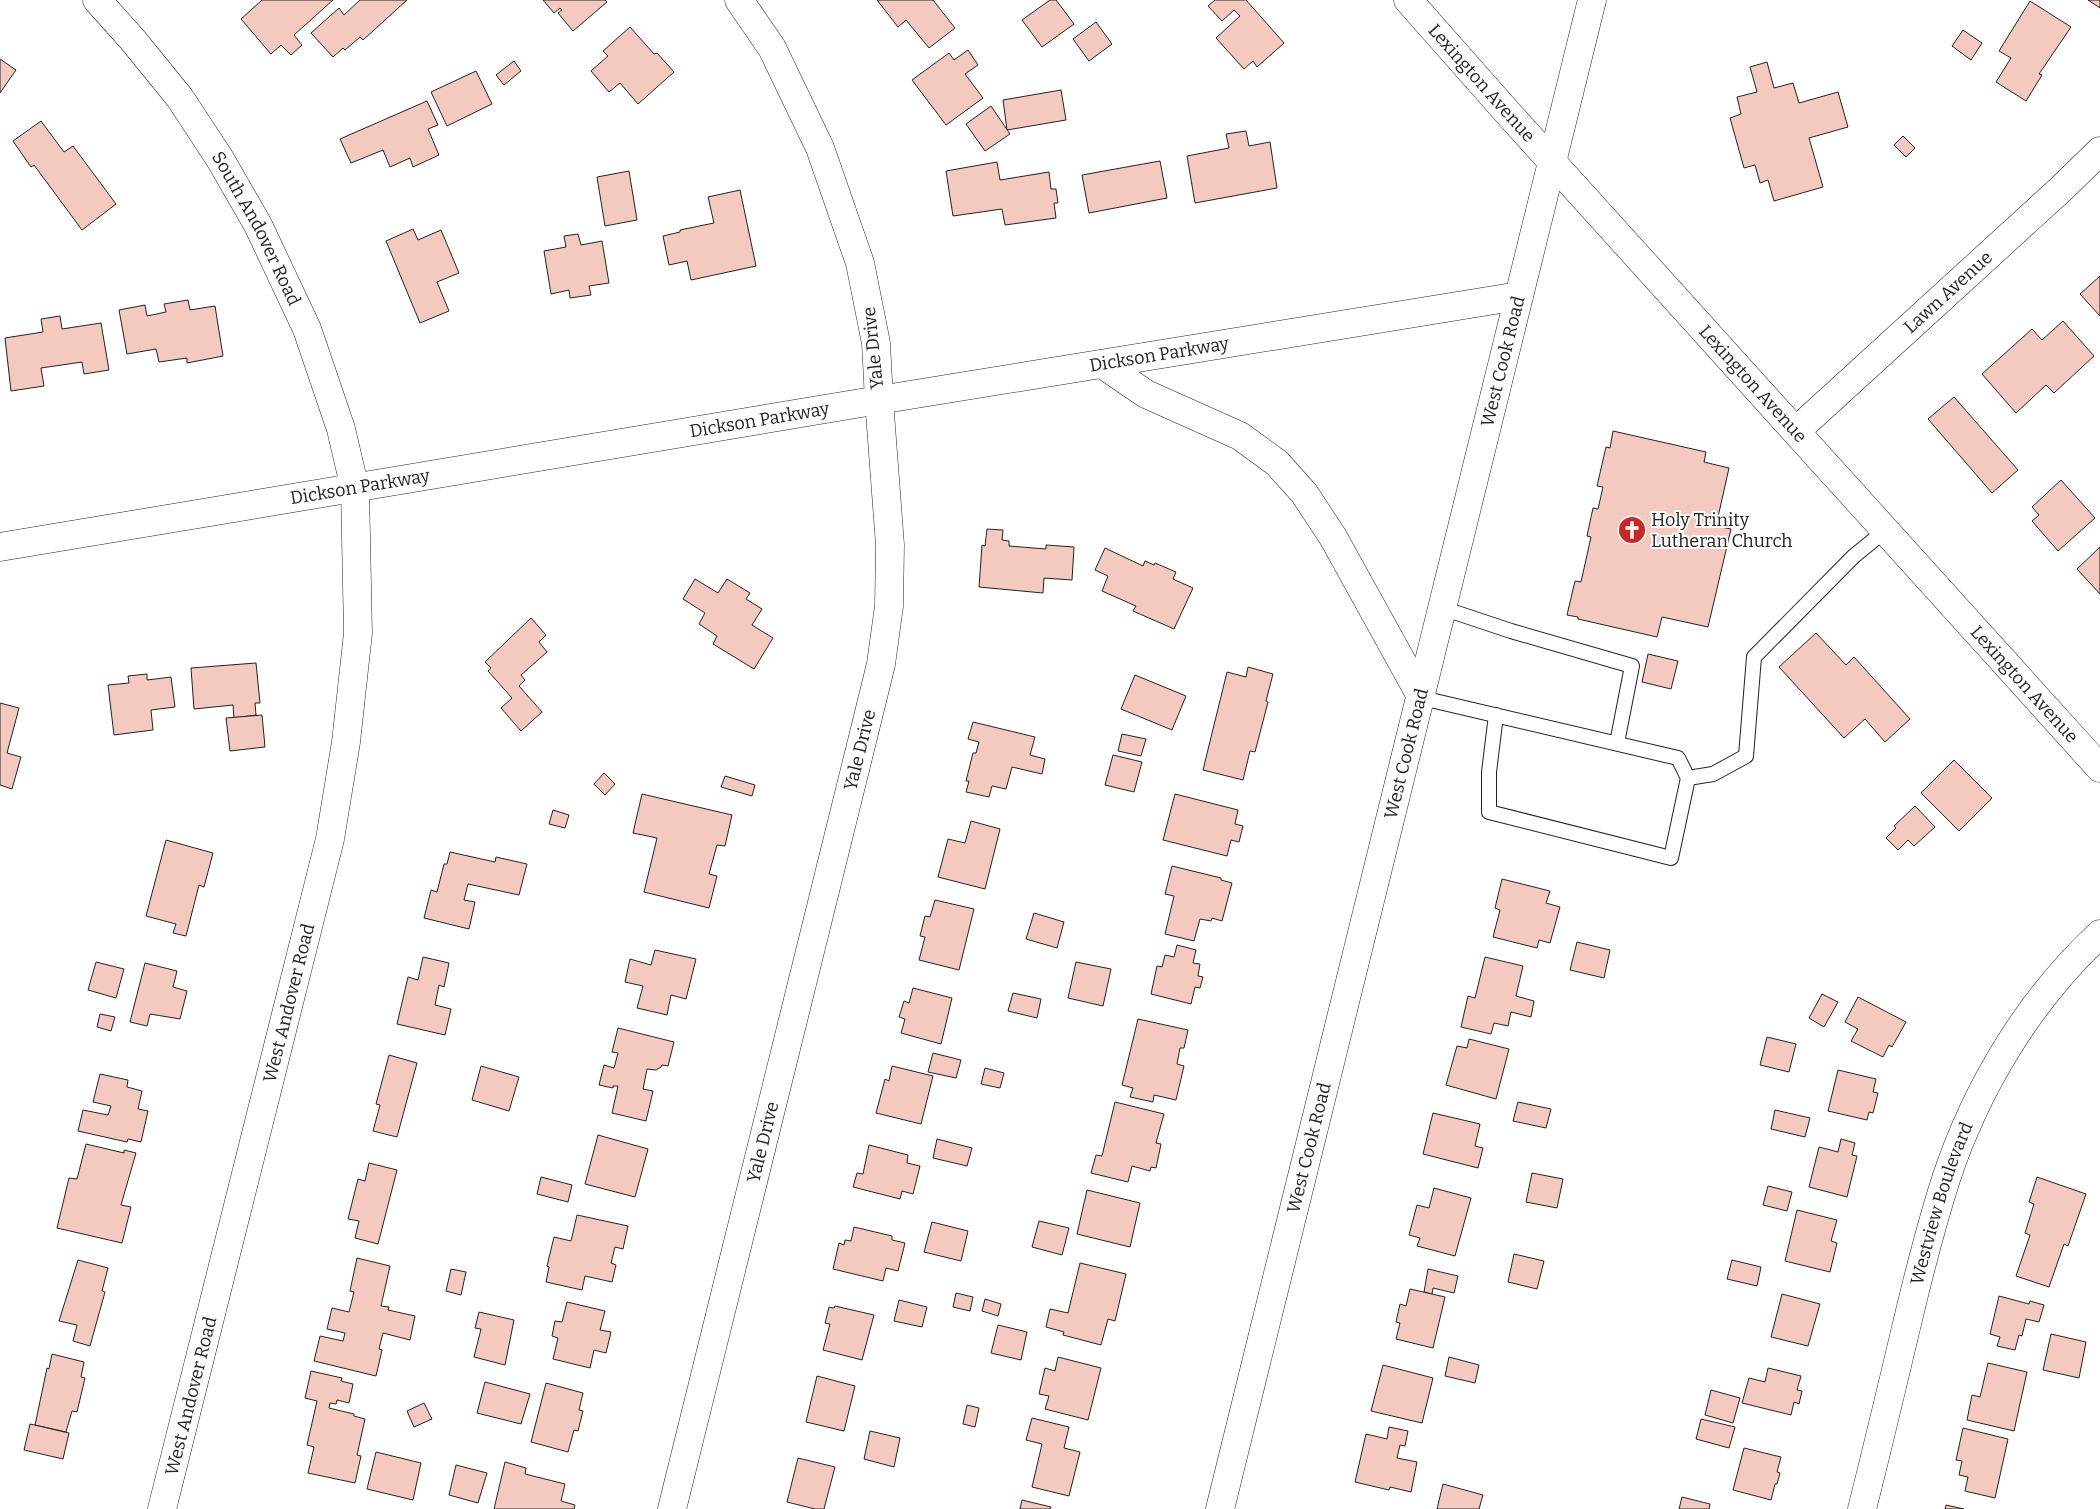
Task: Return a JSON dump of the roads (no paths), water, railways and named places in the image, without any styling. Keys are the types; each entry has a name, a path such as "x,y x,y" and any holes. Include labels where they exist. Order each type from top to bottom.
{"street":[{"name":"South Andover Road","path":"97,0 132,39 180,98 220,159 258,225 307,329 341,429 355,489"},
{"name":"Yale Drive","path":"672,1509 881,664 889,606 890,545 876,343 860,263 820,148 772,48 738,0"},
{"name":"Lexington Avenue","path":"1408,0 2100,768"},
{"name":"West Cook Road","path":"1220,1509 1422,698 1442,608 1592,0"},
{"name":"Lawn Avenue","path":"1796,431 2061,189 2100,151"},
{"name":"Dickson Parkway","path":"0,547 879,400 1519,296"},
{"path":"1102,364 1146,394 1240,436 1277,463 1304,493 1334,537 1422,698"},
{"name":"West Andover Road","path":"162,1509 330,839 346,742 358,633 355,489"},
{"name":"Westview Boulevard","path":"1862,1509 1928,1242 1946,1178 1964,1132 1985,1088 2030,1015 2060,976 2100,934"}],"lane":[{"path":"1688,778 1713,774 1746,756 1754,657 1854,556 1886,530"},
{"path":"1442,608 1511,631 1632,666 1617,743"},
{"path":"1422,698 1496,715 1617,743 1678,758 1688,778 1671,858 1489,812 1489,772 1496,715"}],"place":[{"name":"Holy Trinity Lutheran Church","path":"1632,530"}]}
